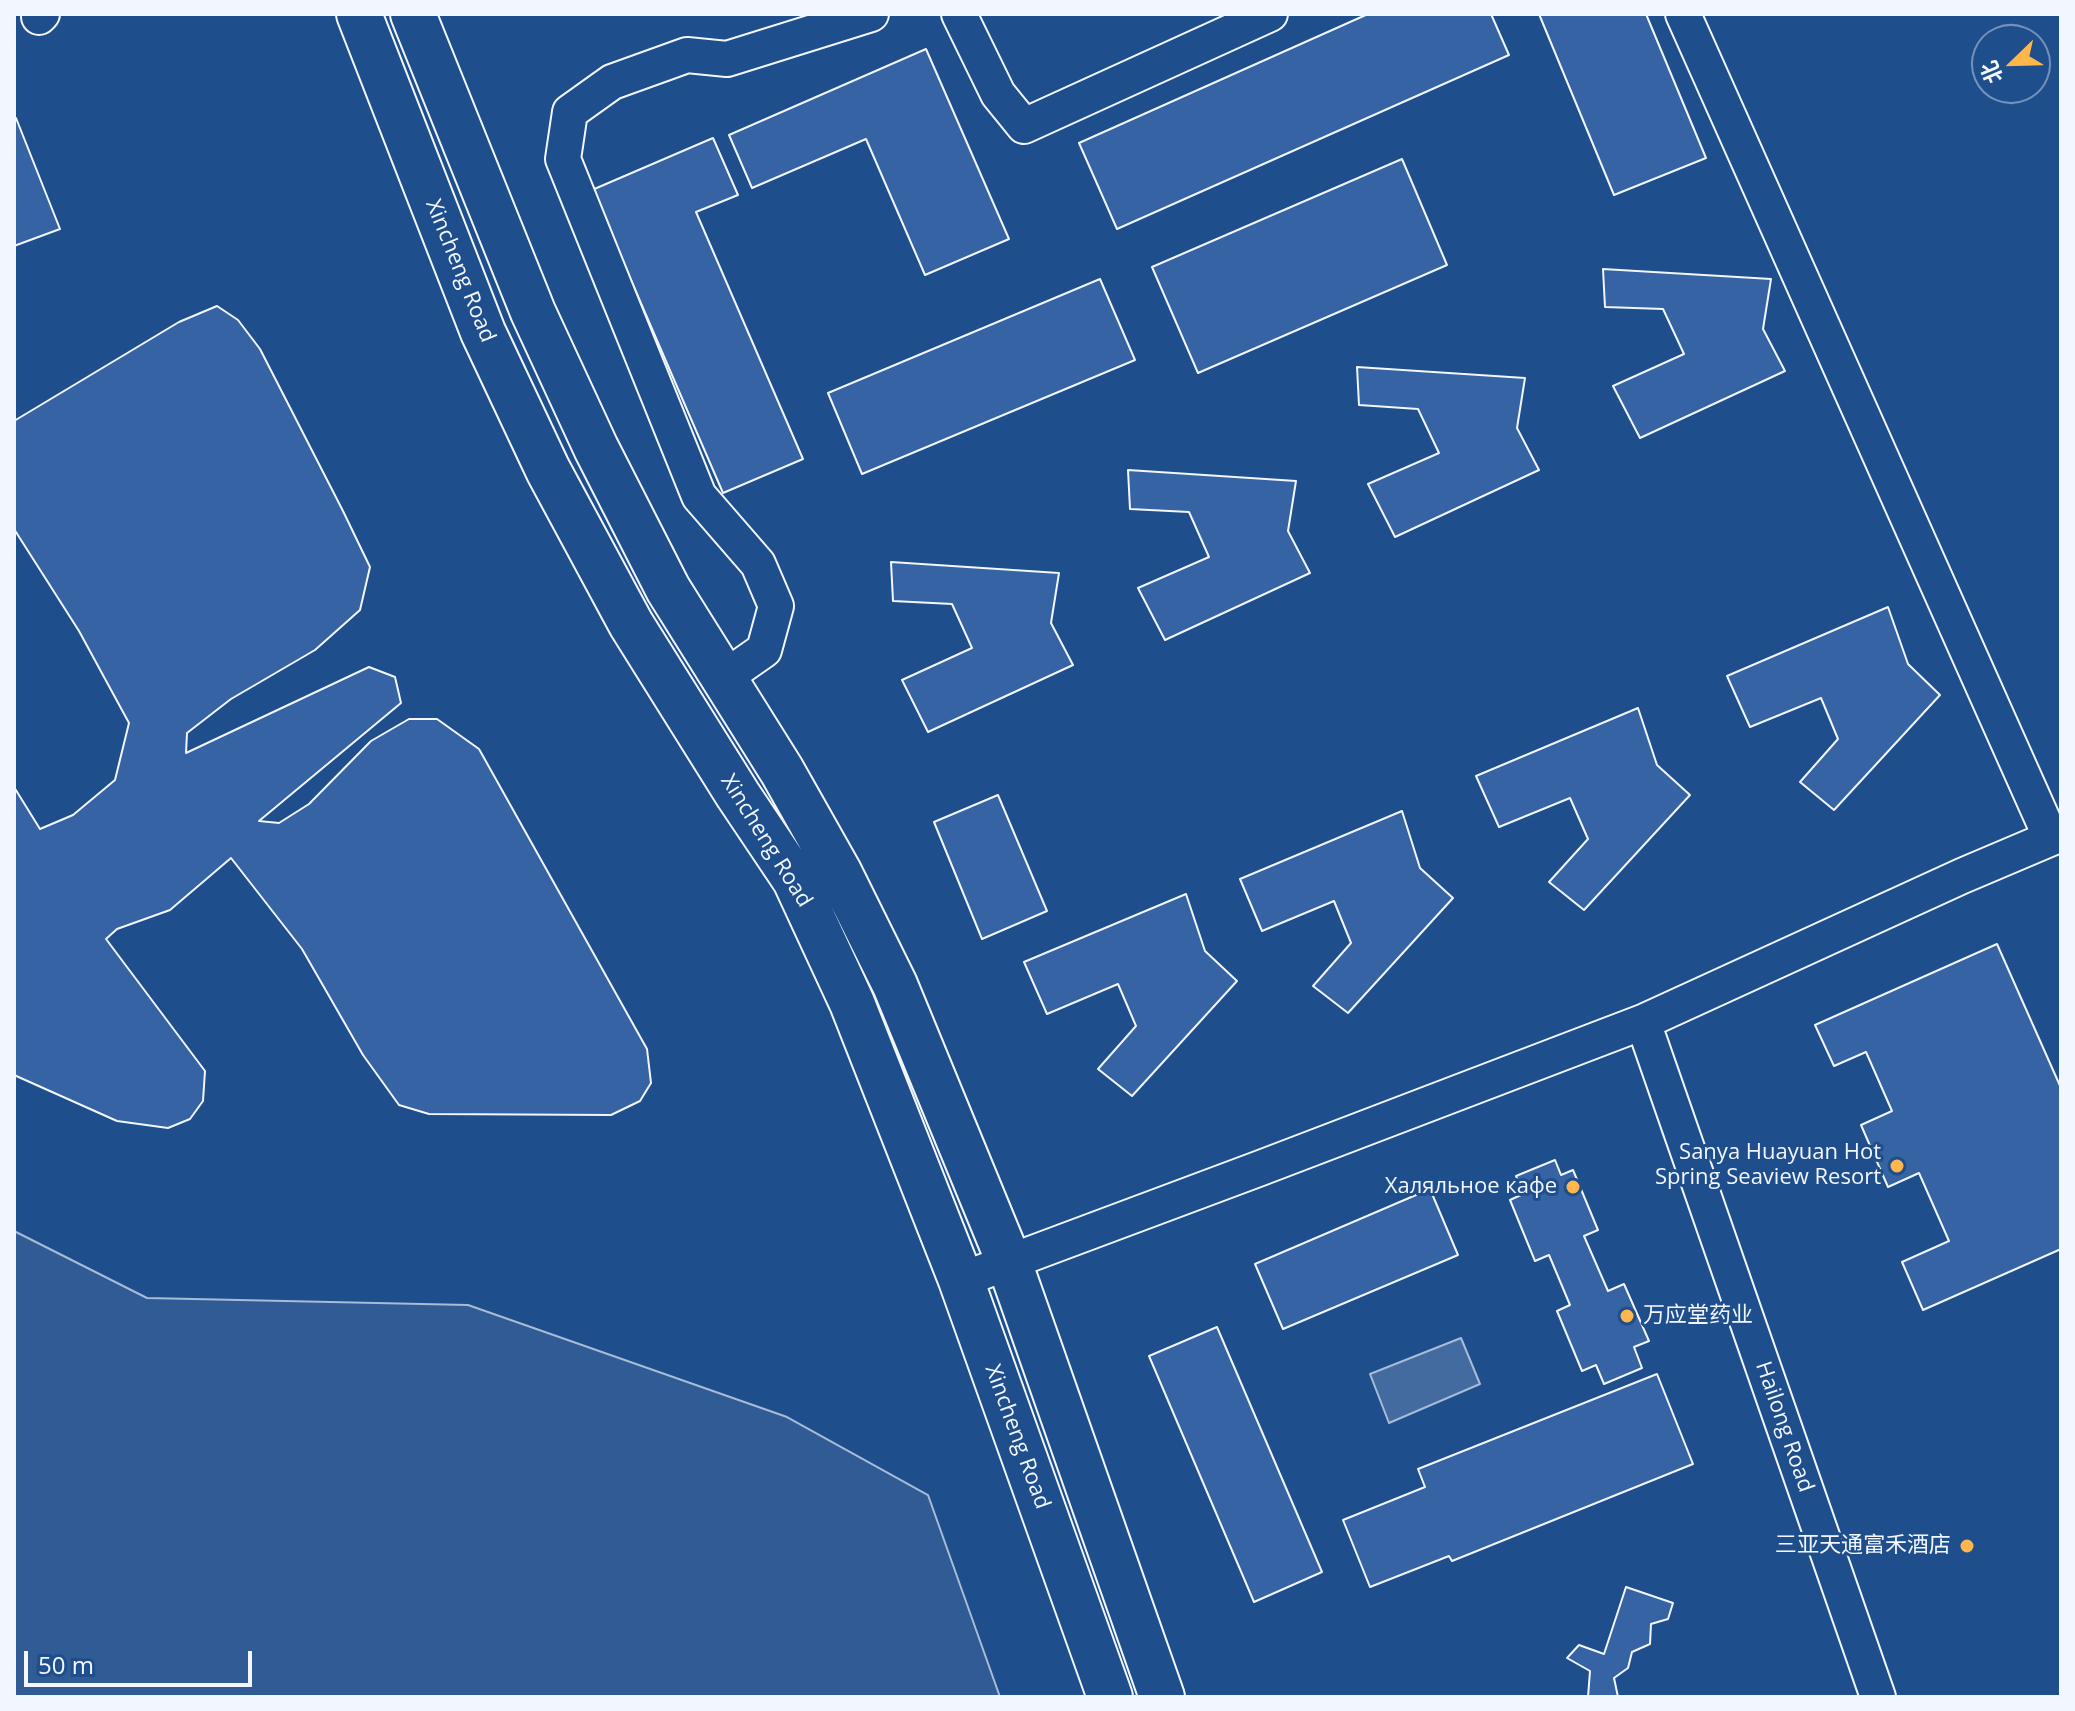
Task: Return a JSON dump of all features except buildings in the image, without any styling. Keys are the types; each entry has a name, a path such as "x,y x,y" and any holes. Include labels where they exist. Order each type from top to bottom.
{"main road":[{"name":"Xincheng Road","path":"359,14 483,332 548,470 631,624 795,880 852,1003 961,1280 1110,1697"},
{"name":"Xincheng Road","path":"413,14 533,312 590,434 668,589 782,771 832,859 907,1014 1009,1262 1162,1697"}],"street":[{"path":"724,678 764,650 776,606 758,564 699,496 563,159 570,112 612,82 687,55 727,59 871,14"},
{"path":"959,14 998,94 1024,126 1270,14"},
{"path":"961,1280 1643,1022 2056,836 1683,14"},
{"name":"Hailong Road","path":"1643,1022 1878,1697"}],"shaded area":[{"path":"14,1231 147,1298 468,1305 787,1417 928,1495 1000,1697 14,1697"},
{"path":"1461,1338 1480,1384 1389,1423 1370,1374"}],"place":[{"name":"Sanya Huayuan Hot Spring Seaview Resort","path":"1897,1166"},
{"name":"Халяльное кафе","path":"1573,1187"},
{"name":"万应堂药业","path":"1627,1316"},
{"name":"三亚天通富禾酒店","path":"1967,1546"}]}
